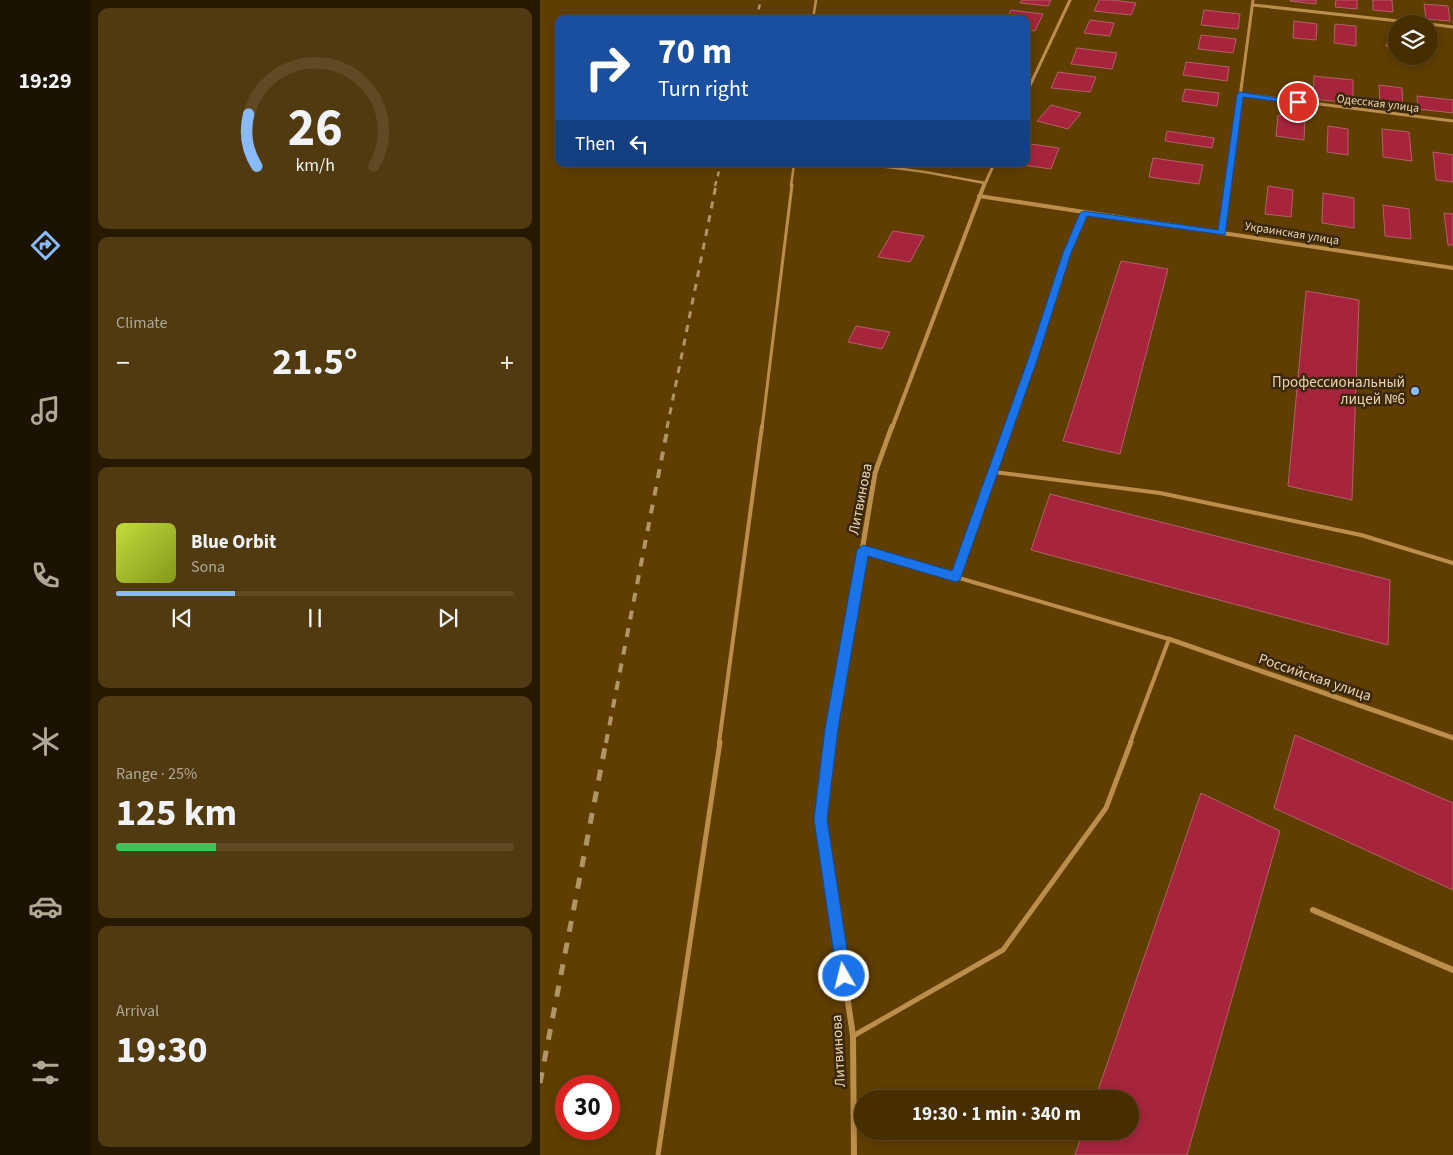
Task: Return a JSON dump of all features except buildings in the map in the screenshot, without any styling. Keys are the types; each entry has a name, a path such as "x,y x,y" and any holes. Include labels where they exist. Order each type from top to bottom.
{"street":[{"path":"1030,85 1070,0"},
{"path":"1222,233 1253,0"},
{"path":"1253,5 1388,20"},
{"path":"1438,25 1453,27"},
{"name":"Одесская улица","path":"1240,94 1453,121"},
{"name":"Литвинова","path":"854,1155 853,1036 821,819 832,729 875,473 979,196 993,167"},
{"name":"Украинская улица","path":"979,196 1453,268"},
{"name":"Российская улица","path":"1169,639 1453,738"},
{"path":"1314,910 1453,970"}],"lane":[{"path":"814,15 816,0"},
{"path":"658,1155 711,810 775,335 794,167"},
{"path":"887,167 986,183"},
{"path":"956,577 994,472 1067,253 1084,213"},
{"path":"994,472 1160,493 1360,535 1453,563"},
{"path":"853,1036 1003,950 1106,808 1169,639 863,550"}],"railway":[{"path":"757,15 761,0"},
{"path":"715,186 720,167"},
{"path":"667,428 716,185"},
{"path":"606,743 668,426"},
{"path":"540,1083 606,742"}],"place":[{"name":"Профессиональный лицей №6","path":"1415,391"}],"route":[{"path":"844,976 821,819 832,729 863,550 956,577 994,472 1067,253 1084,213 1222,233 1240,94 1298,102"}]}
